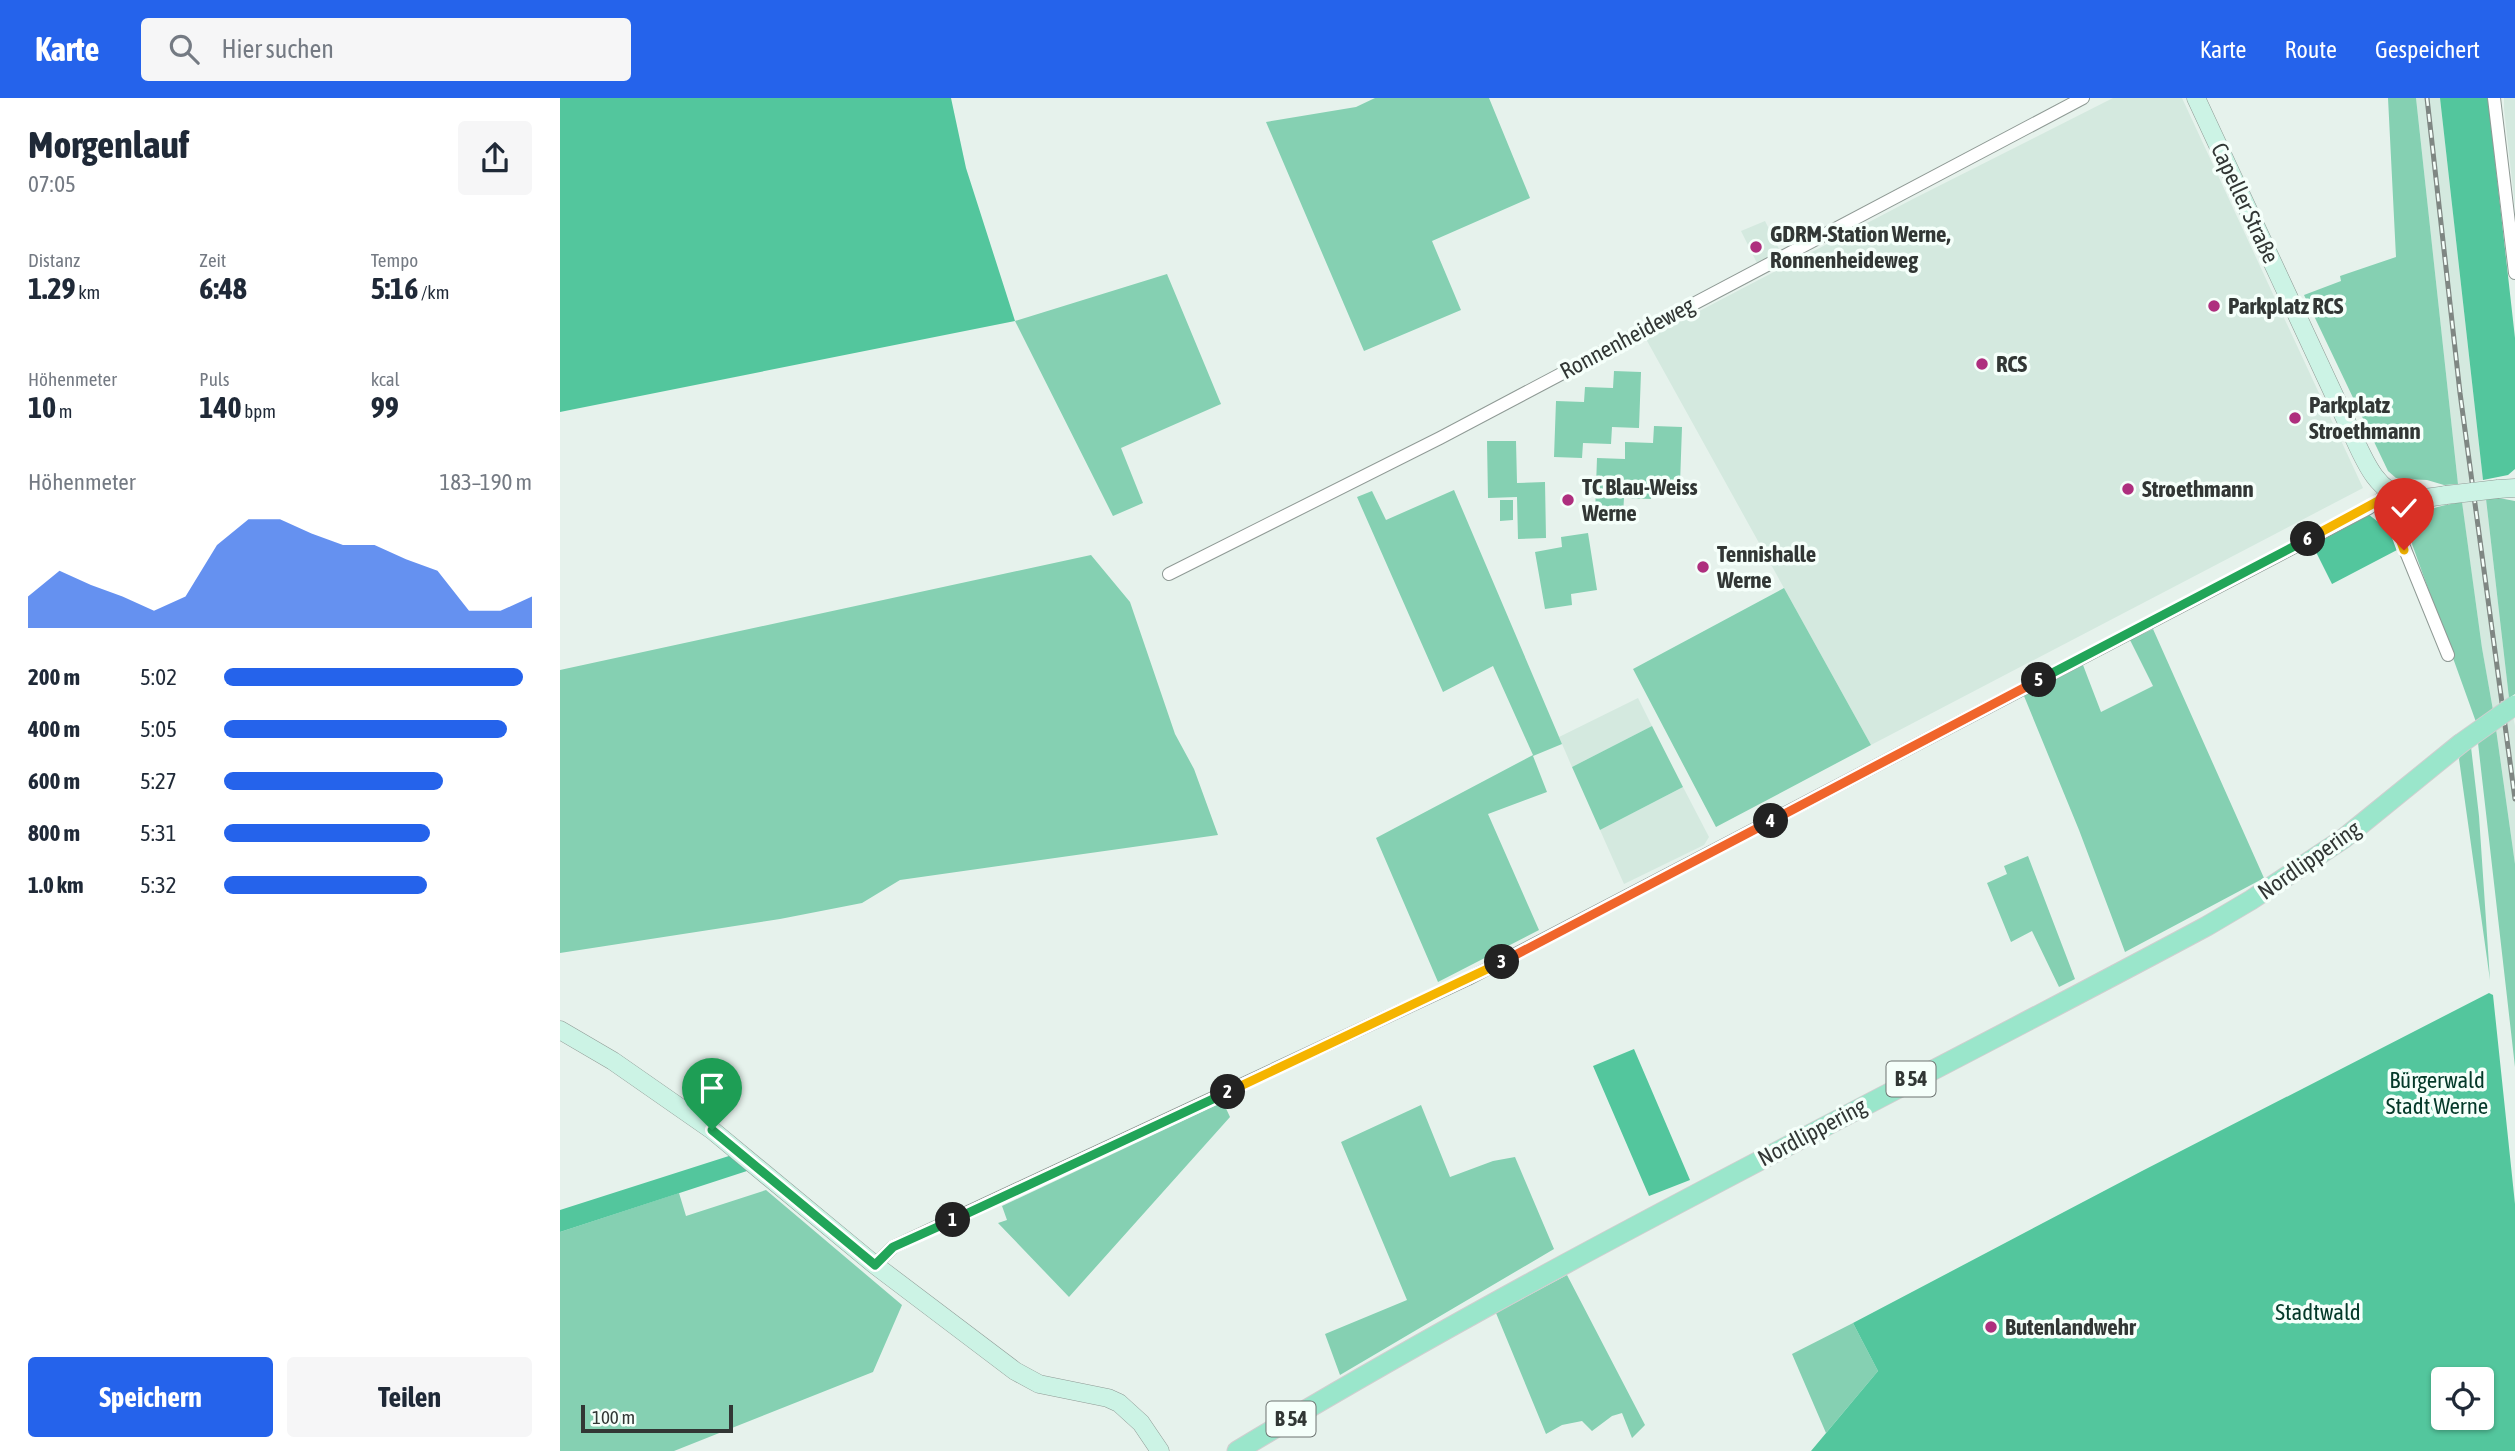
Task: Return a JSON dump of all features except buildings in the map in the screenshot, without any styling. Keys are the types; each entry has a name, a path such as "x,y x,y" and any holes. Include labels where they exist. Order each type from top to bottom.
{"main road":[{"name":"Nordlippering","path":"1237,1451 1632,1227 2207,926 2343,839 2460,744 2515,705"}],"street":[{"name":"Ronnenheideweg","path":"1169,574 1440,438 2083,98"},
{"name":"Capeller Straße","path":"2196,98 2354,438 2385,496"},
{"path":"2494,98 2515,273"},
{"path":"875,1265 893,1247 1468,979 2369,508 2385,496 2407,498 2507,489"},
{"path":"2385,496 2448,655"},
{"path":"560,1030 613,1061 712,1130 875,1265 1015,1371 1039,1384 1108,1398 1119,1403 1141,1423 1160,1451"}],"shaded area":[{"path":"2113,98 2182,98 2363,488 1871,745 1646,339"},
{"path":"2416,98 2440,98 2483,480 2458,484"},
{"path":"2504,98 2515,98 2515,207 2504,109"},
{"path":"1765,221 1780,251 1757,263 1741,231"},
{"path":"2486,499 2509,698 2493,710 2462,503"},
{"path":"1638,698 1652,726 1572,767 1559,737"},
{"path":"2513,716 2515,726 2515,864 2496,729"},
{"path":"1683,787 1709,837 1704,845 1624,884 1600,830"}],"green space":[{"path":"560,98 951,98 966,168 1015,321 560,412"},
{"path":"1375,98 1489,98 1530,198 1432,241 1461,310 1364,351 1266,122 1356,107"},
{"path":"2388,98 2416,98 2458,484 2444,485 2427,480 2396,478 2388,471 2304,295 2341,281 2340,276 2396,257"},
{"path":"2440,98 2488,98 2515,338 2515,469 2508,475 2483,480"},
{"path":"1167,274 1221,404 1121,448 1143,503 1113,516 1015,321"},
{"path":"1614,371 1641,372 1639,428 1612,427 1611,444 1583,443 1582,458 1554,457 1556,401 1584,402 1585,387 1613,388"},
{"path":"1654,426 1682,427 1680,484 1652,483 1651,499 1624,498 1623,515 1595,514 1597,458 1625,459 1625,442 1653,443"},
{"path":"1487,441 1516,441 1517,483 1545,482 1546,538 1518,539 1517,497 1488,498"},
{"path":"1454,490 1562,744 1533,756 1547,792 1488,814 1539,930 1438,982 1376,838 1533,755 1493,666 1443,692 1357,497 1372,491 1386,520"},
{"path":"2486,499 2515,501 2515,694 2509,698"},
{"path":"1500,500 1513,500 1513,520 1500,521"},
{"path":"2462,502 2493,710 2476,722 2412,544 2413,532 2420,517 2434,508"},
{"path":"2368,514 2395,535 2397,550 2332,584 2312,544"},
{"path":"1588,533 1597,590 1571,594 1572,605 1545,609 1535,552 1562,547 1561,537"},
{"path":"1091,555 1130,602 1175,734 1194,769 1218,835 900,880 862,903 780,919 560,953 560,670"},
{"path":"1784,588 1871,745 1716,827 1633,669"},
{"path":"2153,629 2264,878 2125,952 2024,696 2083,665 2101,712 2153,686 2130,640"},
{"path":"1652,726 1683,787 1600,830 1572,767"},
{"path":"2496,729 2515,864 2515,1067 2478,743"},
{"path":"2471,747 2479,816 2490,980 2459,759"},
{"path":"2028,856 2075,979 2059,987 2032,931 2011,942 1987,883 2007,874 2004,866"},
{"name":"Stadtwald","path":"2489,993 2493,995 2515,1204 2515,1451 1811,1451 1878,1371 1853,1323"},
{"path":"1634,1049 1690,1180 1649,1196 1593,1066"},
{"path":"1223,1102 1230,1117 1069,1297 998,1223 1007,1220 1002,1206"},
{"path":"1421,1105 1450,1177 1493,1161 1515,1157 1554,1249 1340,1375 1325,1334 1407,1300 1341,1142"},
{"path":"732,1155 750,1170 560,1232 560,1210"},
{"path":"766,1190 902,1305 873,1372 674,1451 560,1451 560,1232 679,1193 686,1216"},
{"path":"1567,1275 1645,1425 1632,1438 1622,1413 1612,1416 1592,1431 1582,1421 1562,1425 1546,1434 1496,1313"},
{"path":"1853,1323 1878,1371 1826,1433 1792,1354"}],"railway":[{"path":"2427,98 2460,393 2515,799"}],"place":[{"name":"GDRM-Station Werne, Ronnenheideweg","path":"1756,247"},
{"name":"Parkplatz RCS","path":"2214,306"},
{"name":"RCS","path":"1982,364"},
{"name":"Parkplatz Stroethmann","path":"2295,418"},
{"name":"Stroethmann","path":"2128,489"},
{"name":"TC Blau-Weiss Werne","path":"1568,500"},
{"name":"Tennishalle Werne","path":"1703,567"},
{"name":"Butenlandwehr","path":"1991,1327"}],"route":[{"path":"712,1130 875,1265 893,1247 1468,979 1601,912 2380,500 2393,520 2404,550"}],"park label":[{"name":"Bürgerwald Stadt Werne","path":"2437,1093"}]}
